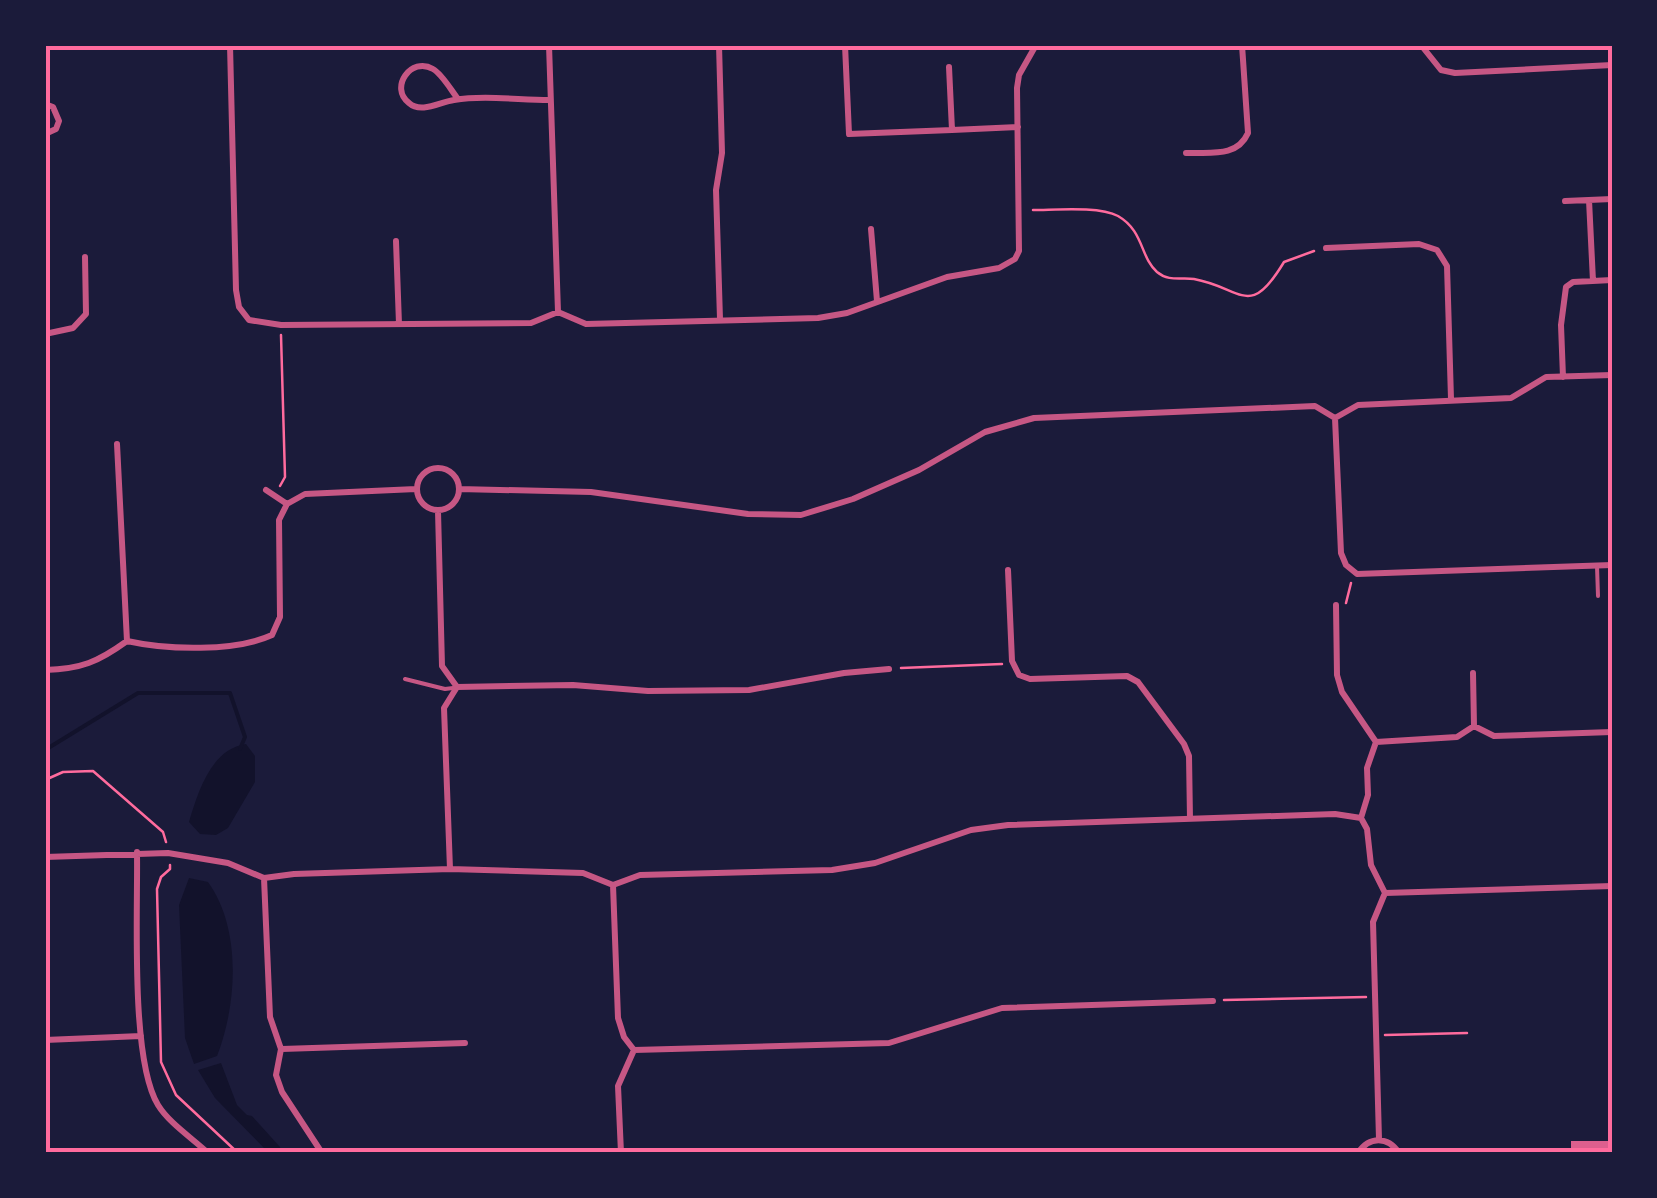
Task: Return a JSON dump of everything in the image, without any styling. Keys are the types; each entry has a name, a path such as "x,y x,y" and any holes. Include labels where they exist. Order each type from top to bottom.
{"street":[{"path":"230,45 236,290 239,308 249,320 262,325 531,323 558,312 586,324 818,318 846,313 947,277 999,268 1015,258 1021,238 1019,75 1036,45"},
{"path":"549,45 558,312"},
{"path":"719,45 722,153 716,190 720,319"},
{"path":"846,45 848,134 1018,127"},
{"path":"1186,153 1234,151 1243,144 1248,133 1242,45"},
{"path":"1421,45 1441,70 1455,73 1612,65"},
{"path":"458,99 435,70 422,65 410,69 402,80 401,93 409,104 422,108 458,99 549,100"},
{"path":"950,67 952,130"},
{"path":"45,104 53,107 59,121 56,130 45,134"},
{"path":"1565,201 1612,199"},
{"path":"1589,200 1593,280"},
{"path":"871,230 877,302"},
{"path":"396,241 399,324"},
{"path":"1326,248 1419,244 1437,250 1447,266 1451,399"},
{"path":"45,334 73,328 86,314 85,257"},
{"path":"1563,377 1566,286 1573,282 1612,280"},
{"path":"1334,418 1358,405 1512,398 1523,394 1534,381 1612,375"},
{"path":"460,489 591,492 748,514 802,515 853,499 919,470 984,432 1034,418 1315,406 1334,418"},
{"path":"1334,418 1341,554 1346,566 1358,574 1612,565"},
{"path":"117,444 128,641"},
{"path":"438,468 455,476 460,489 456,502 438,510 425,506 416,489 425,472 438,468"},
{"path":"45,670 77,669 107,656 128,641 154,647 252,644 272,635 280,617 279,520 287,504 305,494 416,489"},
{"path":"266,490 287,504"},
{"path":"438,510 442,666 457,687"},
{"path":"1008,570 1012,661 1018,675 1030,679 1127,676 1138,682 1189,756 1190,818"},
{"path":"1336,605 1337,675 1342,692 1376,742"},
{"path":"457,687 573,684 648,691 750,690 844,672 890,670"},
{"path":"1473,673 1474,726"},
{"path":"450,868 444,708 457,687"},
{"path":"1376,742 1457,737 1474,726"},
{"path":"1474,726 1494,736 1612,732"},
{"path":"1360,818 1368,795 1367,768 1376,742"},
{"path":"45,857 168,853 228,863 264,878 450,868 583,873 613,885 640,874 832,870 875,864 971,830 1008,825 1335,814 1360,818 1367,829 1371,865 1384,894 1373,922 1372,998 1379,1140"},
{"path":"137,852 140,1036 145,1074 158,1106 208,1153"},
{"path":"264,878 270,1017 281,1049 276,1075 282,1092 322,1153"},
{"path":"613,885 618,1018 624,1037 634,1050"},
{"path":"1384,894 1612,886"},
{"path":"634,1050 888,1043 1002,1008 1212,1001"},
{"path":"45,1040 140,1036"},
{"path":"281,1049 465,1044"},
{"path":"621,1153 618,1086 634,1050"},
{"path":"1358,1153 1366,1144 1379,1140 1392,1144 1398,1153"}],"lane":[{"path":"1597,566 1598,596"},
{"path":"404,679 445,689 457,687"},
{"path":"1139,1153 1190,1153"}],"path":[{"path":"1032,210 1108,212 1133,229 1143,242 1149,262 1162,275 1190,278 1246,296 1268,288 1284,262 1326,248"},
{"path":"276,496 284,477 280,325"},
{"path":"1336,605 1348,602 1350,585 1358,574"},
{"path":"890,670 996,666 1012,661"},
{"path":"45,780 63,772 93,772 163,832 166,841"},
{"path":"170,866 157,889 161,1062 176,1095 238,1153"},
{"path":"1212,1001 1372,998"},
{"path":"1374,1034 1467,1033"}],"shaded area":[{"path":"246,744 255,756 255,782 228,828 216,835 200,834 189,822 208,774 224,754"},
{"path":"189,878 208,882 219,901 227,922 233,968 229,1014 217,1056 194,1064 185,1038 179,905"},
{"path":"221,1063 237,1105 252,1116 281,1153 269,1153 215,1098 198,1070"}],"building":[{"path":"1571,1141 1612,1141 1612,1153 1571,1153"}],"waterway":[{"path":"45,750 138,693 230,693 245,737 240,749"}]}
